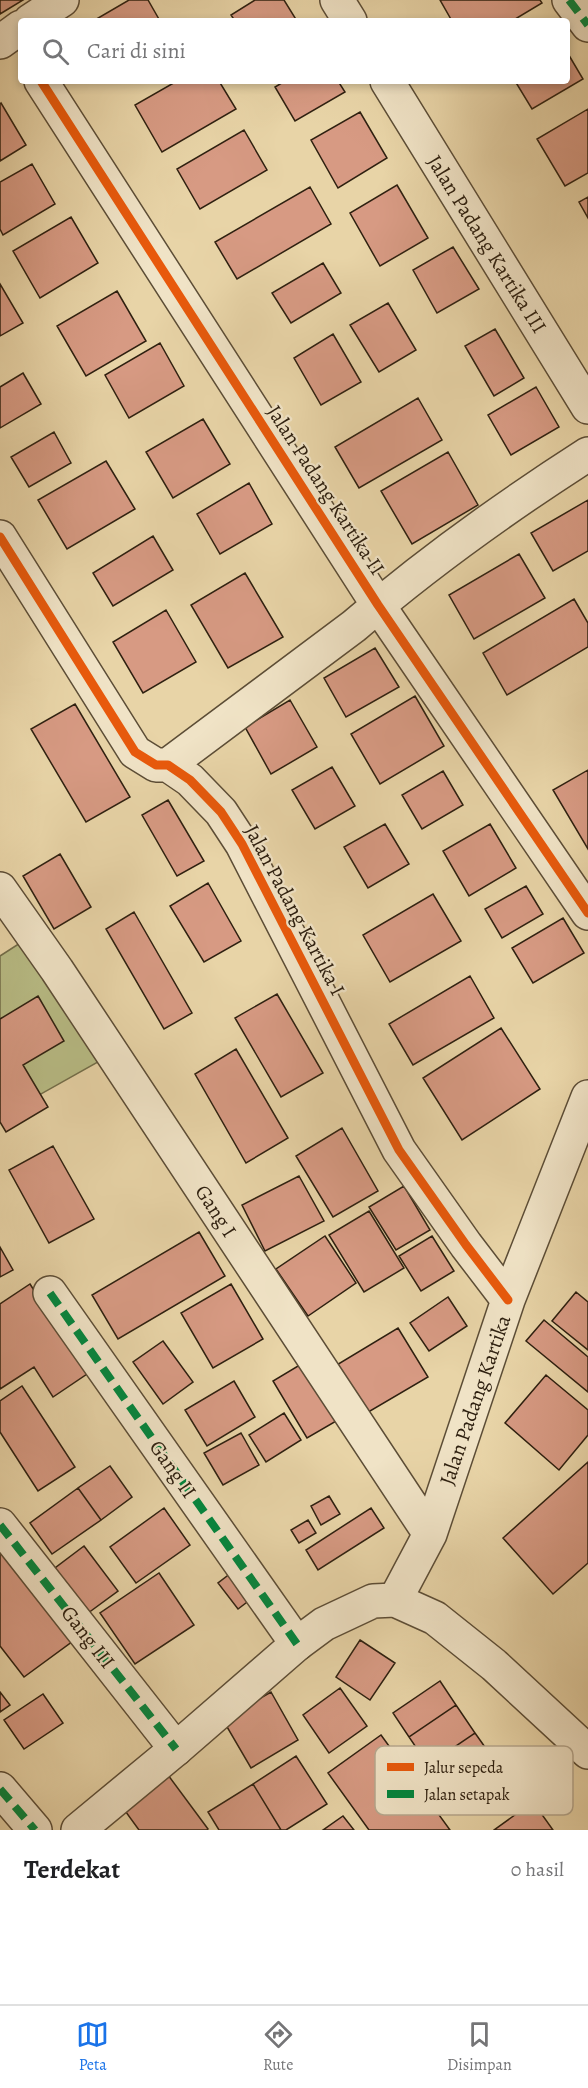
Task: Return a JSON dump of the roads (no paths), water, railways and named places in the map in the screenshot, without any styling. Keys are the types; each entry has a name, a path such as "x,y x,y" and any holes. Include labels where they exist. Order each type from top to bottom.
{"street":[{"path":"39,18 62,0"},
{"path":"337,0 348,18"},
{"path":"568,0 588,24"},
{"name":"Jalan Padang Kartika II","path":"43,84 378,605 588,913"},
{"name":"Jalan Padang Kartika III","path":"389,84 588,407"},
{"path":"168,765 354,626 378,605 512,503 588,454"},
{"name":"Jalan Padang Kartika I","path":"0,537 135,752 156,765 168,765 190,780 221,812 242,844 399,1150 508,1300"},
{"name":"Gang I","path":"0,889 70,990 430,1534"},
{"name":"Jalan Padang Kartika","path":"395,1599 430,1534 508,1300 588,1097"},
{"name":"Gang II","path":"50,1293 297,1644"},
{"name":"Gang III","path":"0,1525 176,1749"},
{"path":"78,1830 297,1644 324,1624 373,1601 395,1599 435,1618 494,1665 588,1752"},
{"path":"0,1789 35,1830"}]}
